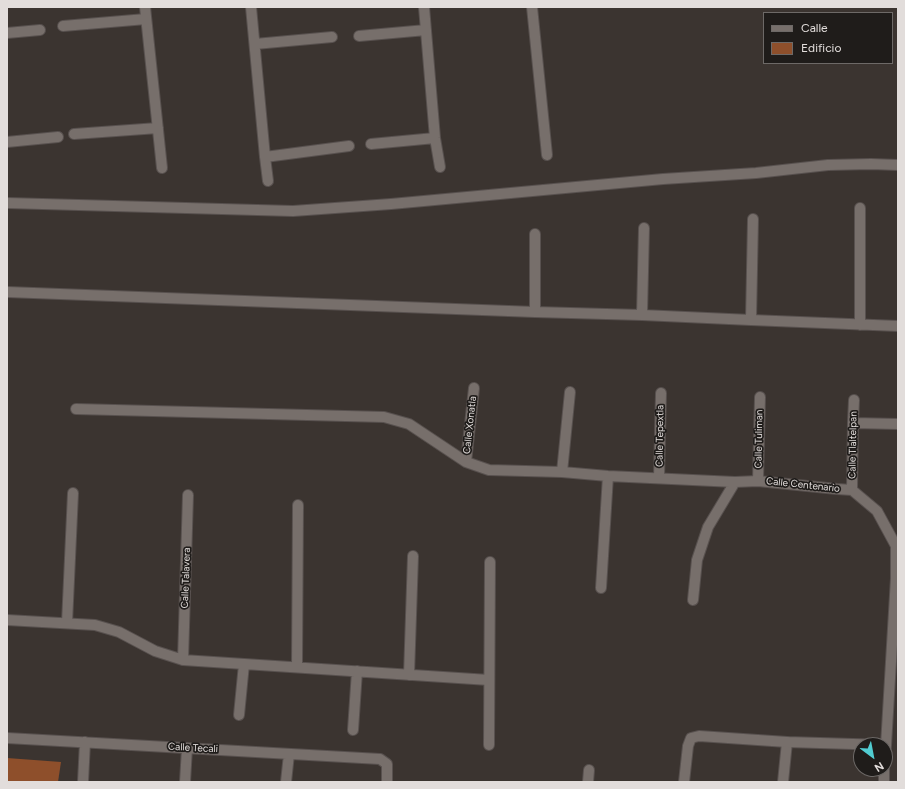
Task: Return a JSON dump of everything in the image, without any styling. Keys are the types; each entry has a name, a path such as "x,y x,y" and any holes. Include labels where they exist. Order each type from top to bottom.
{"street":[{"path":"145,7 162,168"},
{"path":"251,7 268,181"},
{"path":"424,7 440,167"},
{"path":"532,7 547,155"},
{"path":"63,26 146,19"},
{"path":"7,33 40,30"},
{"path":"359,36 426,30"},
{"path":"255,44 332,37"},
{"path":"74,134 158,128"},
{"path":"7,142 58,137"},
{"path":"371,144 436,138"},
{"path":"265,157 349,146"},
{"path":"7,203 293,211 391,204 648,180 756,173 828,165 898,165"},
{"path":"860,208 860,325"},
{"path":"751,320 753,219"},
{"path":"642,315 644,228"},
{"path":"535,234 535,312"},
{"path":"7,292 642,315 898,326"},
{"name":"Calle Xonatla","path":"466,462 474,388"},
{"path":"562,472 570,392"},
{"name":"Calle Tepextla","path":"659,478 661,393"},
{"name":"Calle Tuliman","path":"758,481 760,397"},
{"name":"Calle Tlaltelpan","path":"852,490 854,400"},
{"name":"Calle Centenario","path":"76,409 384,417 409,424 466,462 489,470 562,472 608,476 735,482 758,481 852,490 877,510 897,546 886,737"},
{"path":"853,423 898,424"},
{"path":"601,588 608,476"},
{"path":"693,600 697,560 708,527 735,482"},
{"path":"67,623 73,493"},
{"name":"Calle Talavera","path":"183,660 188,496"},
{"path":"297,667 298,505"},
{"path":"410,675 412,556"},
{"path":"489,745 490,562"},
{"path":"7,620 95,625 119,632 155,651 183,660 489,680"},
{"path":"239,715 244,664"},
{"path":"353,730 357,671"},
{"path":"684,782 688,746 691,738 699,736 787,742 853,744"},
{"name":"Calle Tecali","path":"7,738 380,759 387,764 387,782"},
{"path":"83,782 85,742"},
{"path":"783,782 787,742"},
{"path":"185,782 187,748"},
{"path":"286,782 289,754"},
{"path":"588,770 588,782"}],"building":[{"path":"7,758 61,762 58,782 7,782"}]}
